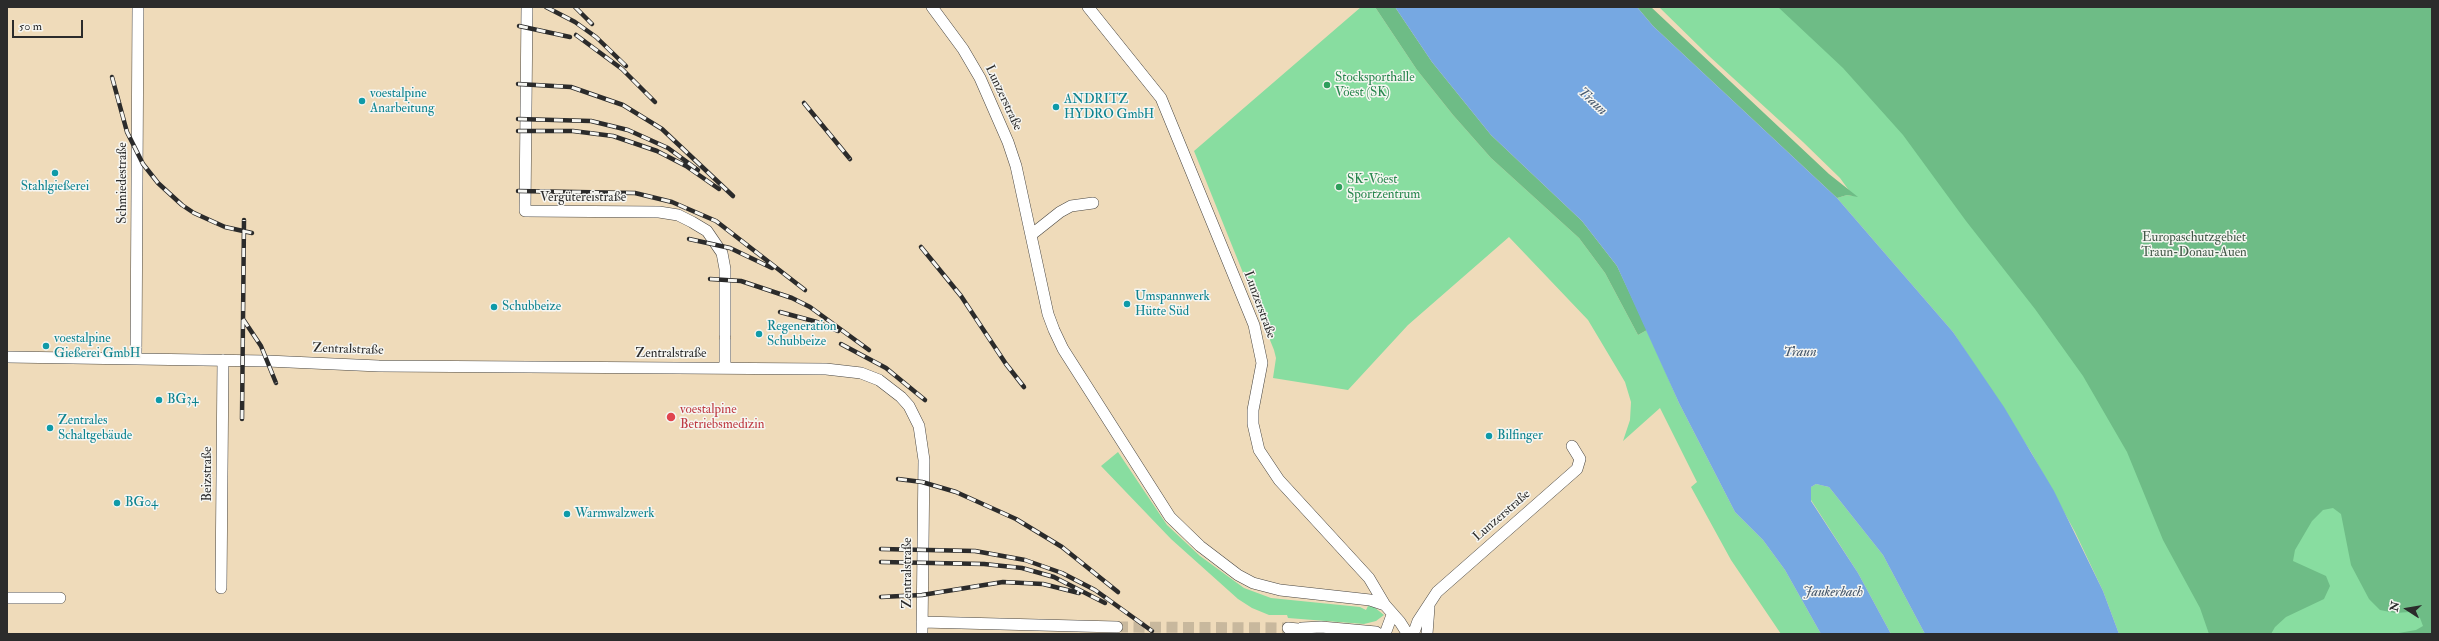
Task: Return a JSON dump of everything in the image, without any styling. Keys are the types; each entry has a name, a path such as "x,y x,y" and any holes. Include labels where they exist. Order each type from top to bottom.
{"street":[{"name":"Schmiedestraße","path":"136,358 138,7"},
{"name":"Vergütereistraße","path":"527,7 525,211 659,212 678,215 707,231 722,253 725,269 725,368"},
{"name":"Lunzerstraße","path":"932,7 963,49 994,109 1016,166 1048,314 1054,330 1063,349 1170,517 1205,550 1238,575 1253,583 1280,590 1370,600 1385,605"},
{"name":"Lunzerstraße","path":"1088,7 1161,98 1254,326 1262,363 1253,410 1253,424 1259,450 1279,480 1369,578 1385,605 1396,618 1413,631 1437,592 1577,469 1580,459 1572,446"},
{"path":"1031,236 1060,212 1071,206 1093,203"},
{"name":"Zentralstraße","path":"7,357 223,360 379,366 725,368 854,371 879,380 909,406 919,426 923,453 922,622 1117,627"},
{"name":"Beizstraße","path":"222,588 223,360"},
{"path":"7,598 60,598"},
{"path":"1427,634 1429,604"},
{"name":"Lunzerstraße","path":"1394,634 1396,618"},
{"path":"1385,634 1396,618 1410,624 1413,631"},
{"path":"922,622 922,634"},
{"path":"1303,631 1321,627 1376,632 1379,634"},
{"path":"1303,631 1324,634"}],"green space":[{"name":"SK-Vöest Sportzentrum","path":"1361,7 1375,7 1417,70 1453,115 1491,158 1579,238 1605,273 1638,335 1647,330 1679,403 1735,512 1763,540 1785,570 1821,634 1781,634 1731,560 1691,487 1697,482 1660,408 1623,441 1630,420 1631,402 1625,382 1588,320 1509,237 1408,325 1348,390 1273,378 1276,358 1274,350 1194,151"},
{"path":"1375,7 1395,7 1432,62 1491,135 1582,221 1617,266 1647,330 1638,335 1605,273 1579,238 1491,158 1453,115 1417,70"},
{"path":"1637,7 1651,7 1829,174 1858,197 1847,195 1837,198 1653,26"},
{"name":"Europaschutzgebiet Traun-Donau-Auen","path":"1659,7 2432,7 2432,634 2119,634 2103,591 2075,532 2031,452 1953,332 1837,198 1847,195 1853,196 1840,178 1709,56"},
{"name":"Europaschutzgebiet Traun-Donau-Auen","path":"1778,7 2432,7 2432,634 2393,634 2416,630 2423,626 2420,618 2410,612 2395,613 2380,610 2369,599 2351,565 2341,514 2333,508 2323,510 2312,521 2295,550 2293,561 2326,576 2330,586 2324,599 2286,617 2275,627 2271,634 2209,634 2200,608 2163,540 2127,452 2083,376 2035,309 1966,221 1903,135 1843,68"},
{"path":"1118,452 1167,525 1200,556 1244,588 1271,598 1360,607 1366,610 1368,606 1374,607 1384,615 1376,621 1364,624 1288,618 1287,615 1269,615 1252,608 1238,599 1171,539 1101,466"},
{"path":"1816,484 1829,487 1883,555 1925,634 1891,634 1858,573 1811,500 1811,487"}],"water":[{"name":"Traun","path":"1395,7 1637,7 1653,26 1837,198 1953,332 2004,407 2054,491 2103,591 2119,634 1925,634 1883,555 1829,487 1816,484 1811,487 1811,501 1858,573 1891,634 1821,634 1785,570 1763,540 1735,512 1679,403 1617,266 1582,221 1491,135 1432,62"}],"tunnel":[{"path":"1117,627 1288,628"}],"railway":[{"path":"546,7 575,22 596,37 626,66"},
{"path":"575,7 592,24"},
{"path":"519,26 570,37"},
{"path":"576,35 622,69 655,102"},
{"path":"112,77 127,132 143,164 158,183 182,205 194,213 225,227 252,233"},
{"path":"518,84 571,87 623,105 662,129 733,196"},
{"path":"804,103 850,159"},
{"path":"518,119 591,121 628,130 668,148 698,170"},
{"path":"518,131 573,131 613,136 657,151 686,166 719,189"},
{"path":"518,191 635,193 672,202 716,221 805,290"},
{"path":"242,419 244,220"},
{"path":"689,239 730,248 772,268"},
{"path":"921,247 961,296 1006,364 1024,387"},
{"path":"710,279 741,281 792,298 810,307 869,350"},
{"path":"780,312 817,322 838,331"},
{"path":"243,319 261,346 276,383"},
{"path":"841,344 886,368 925,400"},
{"path":"898,479 922,482 956,492 1016,519 1062,547 1118,592"},
{"path":"881,549 975,551 1025,560 1062,573 1095,590 1152,631"},
{"path":"881,562 984,564 1022,568 1054,577 1105,603"},
{"path":"881,597 922,595 1003,582 1043,584 1079,593"}],"place":[{"name":"Stocksporthalle Vöest (SK)","path":"1327,85"},
{"name":"voestalpine Anarbeitung","path":"362,101"},
{"name":"ANDRITZ HYDRO GmbH","path":"1056,107"},
{"name":"Stahlgießerei","path":"55,173"},
{"name":"SK-Vöest Sportzentrum","path":"1339,187"},
{"name":"Umspannwerk Hütte Süd","path":"1127,304"},
{"name":"Schubbeize","path":"494,307"},
{"name":"Regeneration Schubbeize","path":"759,334"},
{"name":"voestalpine Gießerei GmbH","path":"46,346"},
{"name":"BG34","path":"159,400"},
{"name":"voestalpine Betriebsmedizin","path":"671,417"},
{"name":"Zentrales Schaltgebäude","path":"50,428"},
{"name":"Bilfinger","path":"1489,436"},
{"name":"BG04","path":"117,503"},
{"name":"Warmwalzwerk","path":"567,514"}],"water label":[{"name":"Jaukerbach","path":"1833,593"}]}
